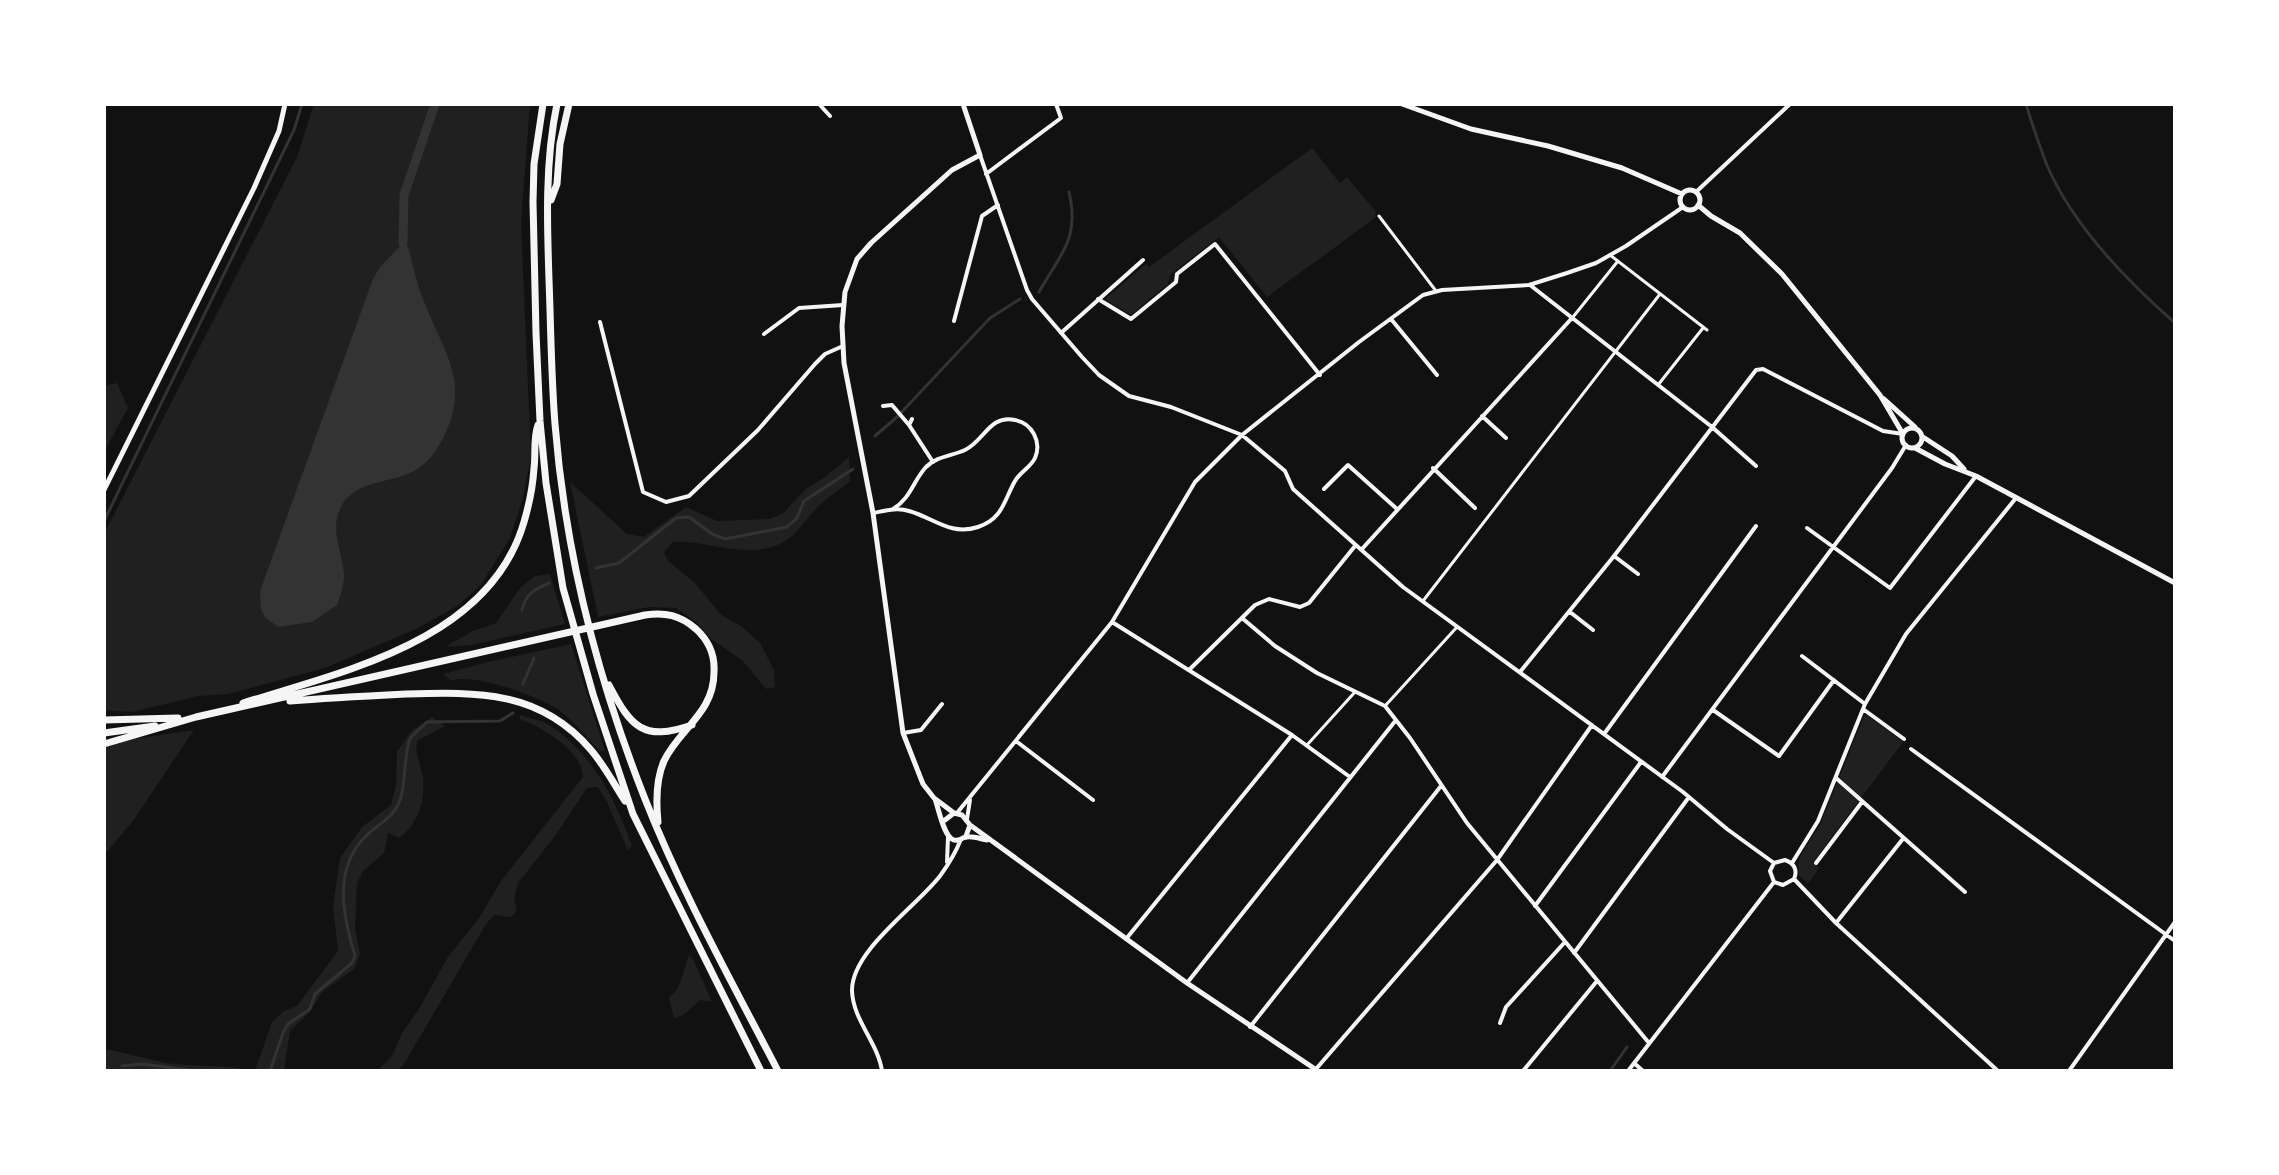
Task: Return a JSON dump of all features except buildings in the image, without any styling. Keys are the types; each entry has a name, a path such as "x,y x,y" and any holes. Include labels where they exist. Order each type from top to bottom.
{"highway":[{"path":"543,104 534,164 534,229 540,421 546,483 563,588 593,694 633,814"},
{"path":"557,104 549,173 555,426 572,544 602,670 621,734 658,832 778,1071"},
{"path":"549,206 557,184 560,144 569,104"},
{"path":"104,744 309,682 398,649 439,630 461,614 498,574 524,523 534,469 535,433 540,421"},
{"path":"104,720 117,722 200,716 645,615 666,613 682,618 700,633 711,652 714,685 694,724 663,762 657,789 658,832"},
{"path":"602,670 620,706 635,725 663,733 694,724"},
{"path":"268,702 467,692 529,705 569,729 591,750 633,814 761,1071"},
{"path":"104,733 173,723"}],"street":[{"path":"104,490 254,188 279,131 285,104"},
{"path":"819,104 830,116"},
{"path":"963,104 1032,299 1099,375 1118,391 1171,407 1242,435 1285,471 1293,489 1403,587 1774,863"},
{"path":"986,174 1061,118 1056,104"},
{"path":"1402,104 1471,129 1548,146 1622,168 1682,194"},
{"path":"1696,192 1790,104"},
{"path":"947,865 948,837 944,821 934,798 914,768 903,733 873,513 843,346 843,305 857,259 871,243 952,170 980,155"},
{"path":"1687,190 1696,192 1698,205 1691,210 1683,207 1680,202 1682,194 1687,190"},
{"path":"954,321 982,216 998,205"},
{"path":"1698,205 1740,233 1761,252 1880,395 1923,437 1952,456 1968,472"},
{"path":"944,821 971,798 1112,622 1195,482 1242,435 1423,295 1436,291 1529,285 1596,263 1683,207"},
{"path":"1379,216 1436,291"},
{"path":"1098,299 1131,319 1176,282 1177,274 1215,244 1320,375"},
{"path":"1610,255 1706,328 1658,385"},
{"path":"1061,333 1143,260"},
{"path":"1362,549 1572,318 1618,261"},
{"path":"1529,285 1712,427 1756,466"},
{"path":"1422,602 1660,294"},
{"path":"764,334 799,308 843,305"},
{"path":"1391,319 1437,375"},
{"path":"600,322 643,492 666,502 689,496 758,430 825,354 843,346"},
{"path":"1520,673 1756,370 1763,369 1883,431 1903,434 1911,428 1917,429"},
{"path":"1662,777 1906,445 1903,434 1880,395"},
{"path":"883,406 892,405 897,410 933,462"},
{"path":"1482,416 1506,438"},
{"path":"909,425 912,419"},
{"path":"873,513 893,509 911,511 954,530 985,525 1001,511 1018,476 1035,458 1036,437 1030,427 1019,420 998,421 968,449 933,462 919,477 908,498 893,509"},
{"path":"1915,448 1921,444 1923,437"},
{"path":"1906,445 1976,476 2143,563 2175,583"},
{"path":"1324,489 1348,465 1397,509"},
{"path":"1433,468 1475,508"},
{"path":"1807,528 1890,588 1976,476"},
{"path":"1792,863 1818,821 1864,706 1906,634 2016,498"},
{"path":"1604,734 1756,526"},
{"path":"1190,669 1255,605 1269,599 1300,607 1309,603 1356,545"},
{"path":"1614,556 1638,574"},
{"path":"1569,611 1593,630"},
{"path":"1242,618 1275,646 1317,673 1385,706 1497,860 1649,1043"},
{"path":"1112,622 1292,735 1350,777"},
{"path":"1385,706 1457,627"},
{"path":"1802,656 1904,739"},
{"path":"1713,710 1779,756 1834,680"},
{"path":"1307,745 1356,690"},
{"path":"903,733 921,730 942,704"},
{"path":"1187,983 1396,720"},
{"path":"934,798 1187,983 1317,1070 1497,860 1592,725"},
{"path":"1126,939 1292,735"},
{"path":"1016,741 1093,800"},
{"path":"1911,749 2175,941"},
{"path":"1535,906 1641,762"},
{"path":"1836,778 1965,892"},
{"path":"1250,1027 1441,786"},
{"path":"1574,953 1689,797"},
{"path":"882,1071 856,1009 852,994 853,978 862,959 928,890 947,865 963,838 971,798"},
{"path":"1816,863 1862,802"},
{"path":"948,837 988,840"},
{"path":"1836,923 1902,839"},
{"path":"1785,860 1792,863 1796,870 1794,879 1783,885 1774,882 1770,871 1774,863 1785,860"},
{"path":"1794,879 1836,923 1998,1071"},
{"path":"1628,1071 1774,882"},
{"path":"2069,1071 2175,922"},
{"path":"1500,1023 1506,1007 1565,942"},
{"path":"1523,1071 1597,981"},
{"path":"1634,1063 1643,1071"}],"shaded area":[{"path":"314,104 530,104 521,222 531,457 523,498 510,538 481,585 457,606 418,628 325,668 228,694 199,696 132,712 104,710 104,534 297,157"},
{"path":"1312,148 1340,183 1347,177 1376,212 1375,218 1267,297 1219,237 1170,275 1168,284 1131,315 1105,299 1146,264 1149,267"},
{"path":"403,243 408,247 421,293 452,369 455,402 450,421 438,446 421,466 403,476 355,491 342,505 336,532 344,580 337,605 312,622 278,627 261,610 260,591 373,279"},
{"path":"117,383 128,408 104,452 104,386"},
{"path":"849,457 850,482 820,505 785,541 758,550 673,542 664,552 668,561 695,583 720,614 741,626 760,643 774,670 775,687 766,689 742,660 711,639 696,622 676,608 649,607 598,617 570,482 627,534 644,537 686,507 717,521 770,519 783,513 806,489"},
{"path":"550,574 565,624 471,645 445,647 473,631 496,623 520,588 535,576"},
{"path":"571,644 605,751 599,751 570,720 550,705 506,687 474,680 451,681 443,674 488,662"},
{"path":"1865,714 1903,742 1813,862 1819,868 1808,884 1799,875 1801,855 1820,825"},
{"path":"520,715 549,725 590,763 610,795 632,846 628,851 598,787 587,788 518,883 514,899 517,910 511,917 494,915 486,924 407,1059 398,1071 377,1071 392,1056 402,1033 448,957 479,918 501,881 583,777 581,767 569,749 550,734 520,719"},
{"path":"432,717 445,726 417,741 423,782 420,809 412,825 399,838 388,833 384,853 363,871 357,883 355,929 360,954 354,969 322,992 309,1013 290,1031 284,1071 255,1071 272,1022 284,1011 297,1006 338,951 333,906 340,858 362,827 391,805 396,785 397,752 411,731"},
{"path":"194,730 133,821 104,855 104,748 127,740"},
{"path":"689,955 712,1002 700,1000 674,1019 669,998 678,988"},
{"path":"104,1049 166,1063 255,1071 104,1071"}],"waterway":[{"path":"104,521 294,130 302,104"},
{"path":"403,243 404,195 435,104"},
{"path":"2026,104 2046,163 2070,207 2120,270 2175,323"},
{"path":"1039,292 1061,256 1070,234 1072,208 1069,192"},
{"path":"875,436 897,417 990,318 1020,299"},
{"path":"596,568 619,563 676,518 689,517 712,534 725,539 787,527 797,518 804,501 853,469"},
{"path":"522,610 531,593 549,583"},
{"path":"523,684 534,658"},
{"path":"270,1071 288,1024 310,1009 315,994 352,963 355,956 344,909 345,877 356,848 397,806 402,793 410,739 427,722 500,721 513,713"},
{"path":"1610,1071 1627,1047"},
{"path":"122,1066 142,1064 197,1071"}]}
